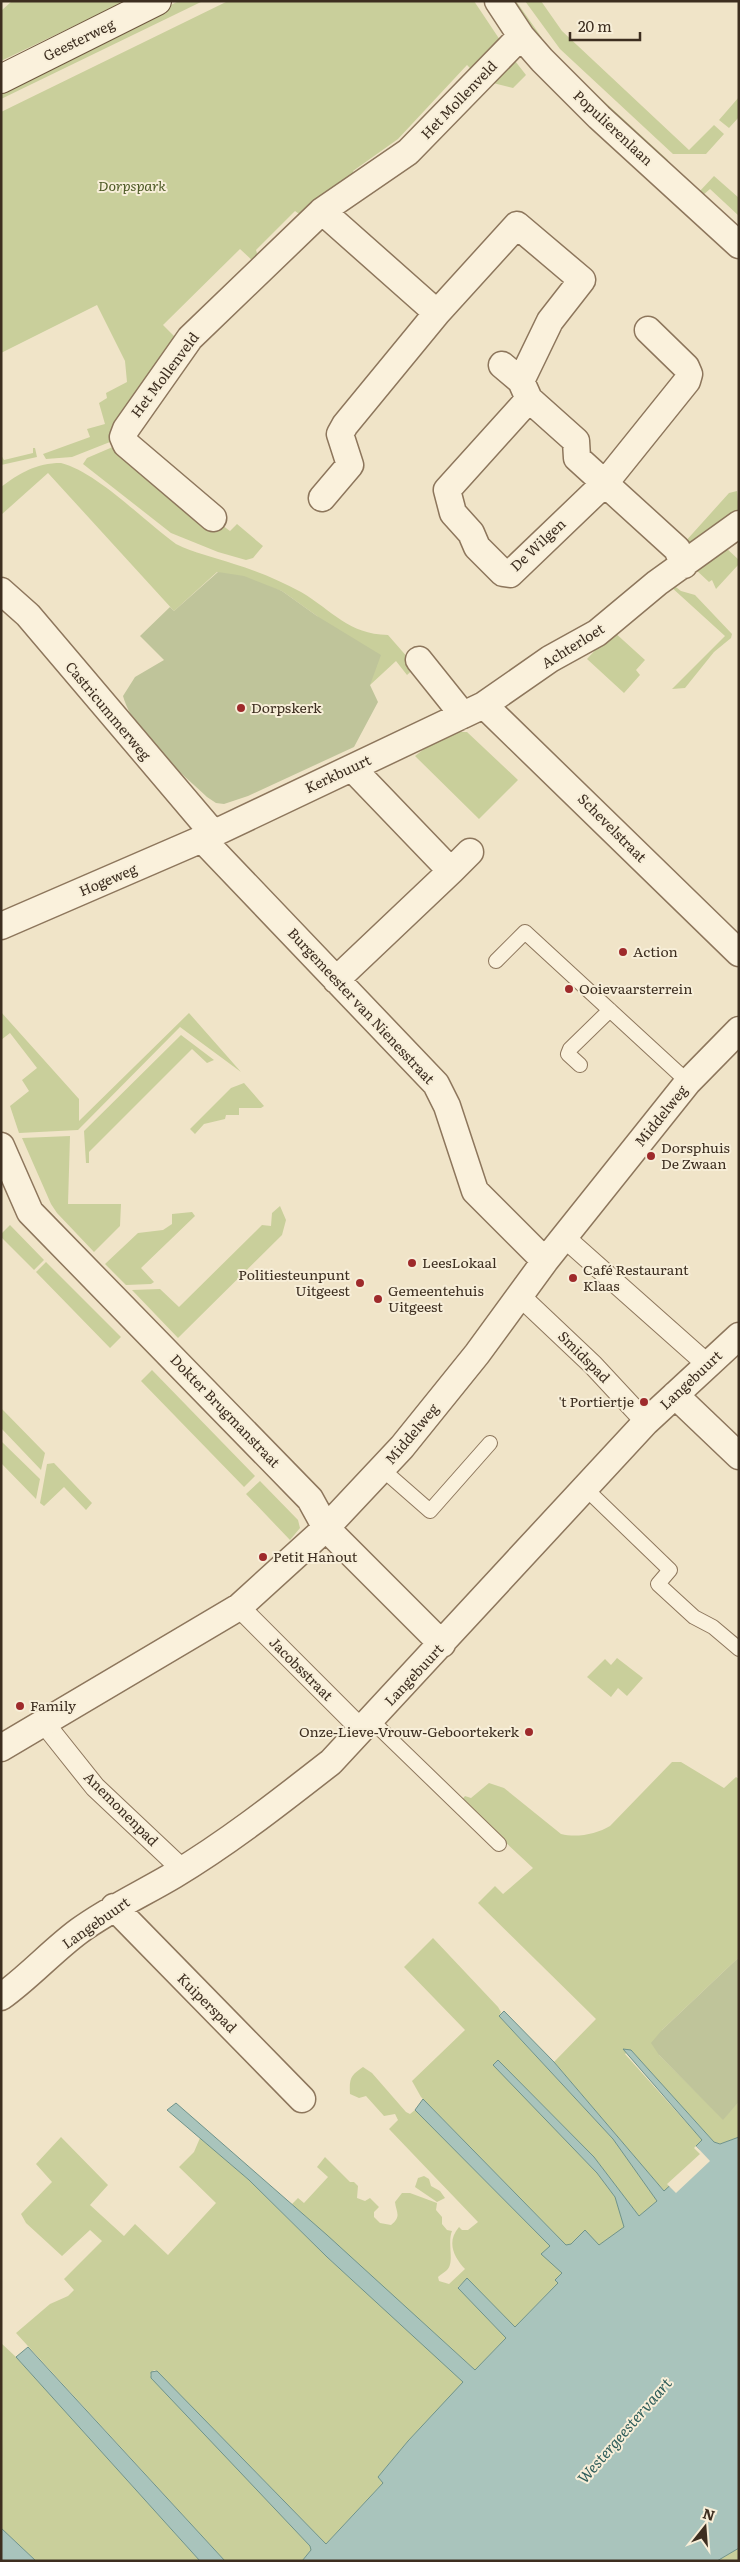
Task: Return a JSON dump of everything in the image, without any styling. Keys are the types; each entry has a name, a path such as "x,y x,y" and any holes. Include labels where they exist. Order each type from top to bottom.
{"main road":[{"name":"Geesterweg","path":"1,79 157,1"}],"street":[{"name":"Populierenlaan","path":"498,1 521,36 599,117 739,245"},
{"name":"Het Mollenveld","path":"213,518 126,444 123,437 126,429 190,338 322,211 408,152 521,36"},
{"path":"322,211 437,313 345,425 340,434 350,465 322,498"},
{"name":"De Wilgen","path":"437,313 517,225 582,280 550,320 517,382 447,490 453,513 471,533 477,547 503,573 510,574 605,483 690,374 669,348 648,330"},
{"path":"517,382 576,441 577,458 677,549 684,565"},
{"name":"Achterloet","path":"473,710 550,659 597,634 657,583 739,524"},
{"name":"Castricummerweg","path":"1,592 28,615 208,836"},
{"path":"419,660 473,710"},
{"name":"Kerkbuurt","path":"208,836 473,710"},
{"name":"Schevelstraat","path":"473,710 739,953"},
{"path":"352,768 451,870"},
{"name":"Hogeweg","path":"1,926 208,836"},
{"name":"Burgemeester van Nienesstraat","path":"208,836 336,980 436,1084 447,1106 475,1191 545,1261"},
{"path":"336,980 470,852"},
{"name":"Middelweg","path":"1,1748 239,1607 326,1528 382,1470 477,1354 545,1261 688,1082 739,1030"},
{"name":"Dokter Brugmanstraat","path":"1,1146 7,1180 30,1212 310,1498 326,1528 442,1644"},
{"path":"564,1237 707,1364"},
{"name":"Smidspad","path":"520,1296 593,1365 646,1422"},
{"name":"Langebuurt","path":"1,1997 23,1981 77,1932 114,1907 182,1870 331,1762 646,1422 739,1336"},
{"path":"675,1395 739,1456"},
{"name":"Jacobsstraat","path":"239,1607 367,1725"},
{"name":"Anemonenpad","path":"44,1723 95,1787 182,1870"},
{"name":"Kuiperspad","path":"114,1907 182,1979 302,2098"}],"lane":[{"path":"496,961 525,932 688,1082"},
{"path":"580,1065 568,1054 570,1049 610,1010"},
{"path":"382,1470 430,1511 490,1443"},
{"path":"584,1487 670,1570 658,1584 694,1616 713,1626 739,1649"},
{"path":"367,1725 499,1844"}],"green space":[{"path":"12,1 126,1 1,61 1,11"},
{"path":"179,1 203,1 1,99 1,87"},
{"name":"Dorpspark","path":"228,1 474,1 500,40 474,72 467,65 398,139 353,171 357,177 302,216 295,211 256,250 259,260 254,262 240,249 163,325 178,340 110,442 72,457 46,459 43,454 90,437 87,429 105,424 99,403 107,398 106,393 127,382 125,361 97,305 1,353 1,112"},
{"path":"513,1 516,1 542,38 539,40"},
{"path":"525,1 541,1 562,31 689,150 714,125 724,134 706,154 673,154 560,49"},
{"path":"544,42 559,60 668,160 666,162 557,61 542,43"},
{"path":"512,57 526,75 513,88 489,82"},
{"path":"739,97 739,117 729,128 719,120"},
{"path":"714,176 739,198 739,216 710,189 703,195 699,192"},
{"path":"115,446 230,531 237,524 263,546 253,558 246,560 218,552 171,533 83,464 87,458"},
{"path":"33,448 35,448 37,457 1,465 1,455 4,460 33,453"},
{"path":"61,463 90,476 176,544 268,576 301,592 351,626 374,634 388,635 416,667 407,675 396,661 370,685 317,616 282,591 217,572 174,611 48,473 1,515 1,487 15,477 36,467"},
{"path":"737,491 739,513 699,547 684,543 729,493"},
{"path":"725,547 739,560 739,564 716,589 712,580 709,582 695,569"},
{"path":"218,572 244,576 282,591 317,616 381,655 370,685 378,702 354,747 248,796 224,804 216,803 207,797 171,764 137,724 123,696 135,677 164,660 140,636 170,607 174,611"},
{"path":"672,584 681,591 695,595 732,634 731,638 714,652 685,688 672,689 725,636 670,586"},
{"path":"613,631 645,660 636,670 640,675 624,693 587,659"},
{"path":"458,732 467,732 518,780 479,819 415,756 432,743"},
{"path":"1,1012 79,1099 79,1121 189,1013 241,1072 180,1027 78,1130 19,1133 10,1106 29,1091 22,1080 37,1068 10,1033 1,1040"},
{"path":"181,1035 214,1060 207,1063 192,1049 89,1152 89,1163 86,1163 84,1131"},
{"path":"244,1083 264,1106 261,1108 239,1108 239,1115 226,1115 225,1119 204,1124 195,1134 190,1129 231,1088"},
{"path":"70,1136 68,1204 121,1204 120,1226 94,1252 57,1213 51,1204 22,1138"},
{"path":"280,1206 286,1220 282,1235 178,1338 132,1290 160,1289 179,1307 262,1225 271,1226 272,1213"},
{"path":"192,1212 195,1216 141,1268 154,1282 151,1284 126,1285 105,1264 138,1233 163,1230 172,1224 172,1214"},
{"path":"10,1225 44,1260 34,1270 1,1237 1,1234"},
{"path":"46,1262 121,1337 110,1348 36,1272"},
{"path":"152,1370 255,1476 244,1487 141,1381"},
{"path":"1,1408 45,1453 41,1470 1,1428"},
{"path":"1,1441 40,1479 36,1499 1,1463"},
{"path":"54,1463 92,1503 86,1510 64,1487 44,1506 40,1503 47,1464"},
{"path":"260,1481 298,1520 300,1528 290,1540 246,1494"},
{"path":"617,1658 643,1678 627,1696 618,1688 611,1697 587,1677 605,1659 611,1665"},
{"path":"672,1762 681,1762 724,1788 736,1777 739,1779 739,1957 662,2030 659,2055 723,2119 739,2102 739,2137 720,2144 714,2142 631,2050 625,2054 702,2140 704,2154 664,2191 554,2062 596,2019 478,1903 495,1886 503,1894 533,1868 461,1801 465,1796 471,1798 489,1783 504,1788 561,1834 574,1836 587,1834 610,1826"},
{"path":"433,1938 498,2007 501,2012 499,2016 613,2139 657,2201 639,2216 594,2157 498,2060 494,2065 597,2173 615,2197 625,2227 599,2245 566,2245 421,2097 412,2081 465,2030 404,1967"},
{"path":"739,1957 739,2102 723,2120 659,2055 651,2043 662,2030"},
{"path":"363,2067 372,2073 406,2112 410,2114 415,2110 550,2246 548,2249 562,2273 558,2283 515,2327 467,2279 458,2287 506,2338 475,2370 292,2204 298,2198 304,2203 328,2177 317,2167 325,2157 350,2182 354,2182 358,2186 357,2198 365,2201 370,2198 379,2207 374,2212 374,2217 380,2223 391,2225 394,2222 398,2214 395,2202 402,2193 410,2193 437,2203 436,2210 442,2217 442,2224 447,2230 452,2231 449,2267 438,2277 439,2281 449,2284 465,2269 453,2249 453,2238 459,2227 462,2230 468,2230 478,2222 389,2129 398,2120 395,2114 384,2116 366,2096 359,2098 350,2094 352,2078"},
{"path":"61,2137 108,2185 90,2205 124,2236 135,2224 168,2255 216,2203 179,2167 194,2152 200,2138 249,2180 327,2257 464,2382 408,2441 378,2477 383,2483 326,2544 154,2370 150,2375 310,2546 311,2550 302,2561 225,2561 16,2333 50,2304 68,2296 74,2290 64,2279 102,2241 90,2230 62,2256 26,2223 21,2214 52,2182 36,2164"},
{"path":"424,2176 429,2179 431,2186 440,2191 445,2198 437,2202 415,2187 418,2178"},
{"path":"1,2343 16,2357 200,2561 36,2561 1,2528"},
{"path":"739,2548 739,2561 717,2561"}],"water":[{"name":"Westergeestervaart","path":"504,2011 554,2062 664,2191 703,2155 696,2146 702,2140 623,2049 631,2050 714,2142 720,2144 739,2137 739,2548 717,2561 302,2561 311,2550 310,2546 151,2378 151,2372 157,2371 326,2544 383,2483 378,2477 408,2441 463,2382 327,2257 249,2180 167,2110 176,2103 327,2235 475,2370 506,2338 458,2288 467,2278 515,2327 558,2283 555,2280 562,2273 541,2254 550,2246 415,2110 423,2099 566,2245 571,2244 585,2230 599,2245 624,2227 615,2197 597,2173 493,2065 498,2060 594,2157 639,2216 657,2201 613,2139 499,2016"},
{"path":"28,2347 225,2561 200,2561 16,2357"},
{"path":"1,2528 36,2561 1,2561"}],"pier":[{"path":"696,2146 710,2161 676,2193 667,2184 700,2154 694,2148"}],"place":[{"name":"Dorpskerk","path":"241,708"},
{"name":"Action","path":"623,952"},
{"name":"Ooievaarsterrein","path":"569,989"},
{"name":"Dorsphuis De Zwaan","path":"651,1156"},
{"name":"LeesLokaal","path":"412,1263"},
{"name":"Café Restaurant Klaas","path":"573,1278"},
{"name":"Politiesteunpunt Uitgeest","path":"360,1283"},
{"name":"Gemeentehuis Uitgeest","path":"378,1299"},
{"name":"'t Portiertje","path":"644,1402"},
{"name":"Petit Hanout","path":"263,1557"},
{"name":"Family","path":"20,1706"},
{"name":"Onze-Lieve-Vrouw-Geboortekerk","path":"529,1732"}]}
